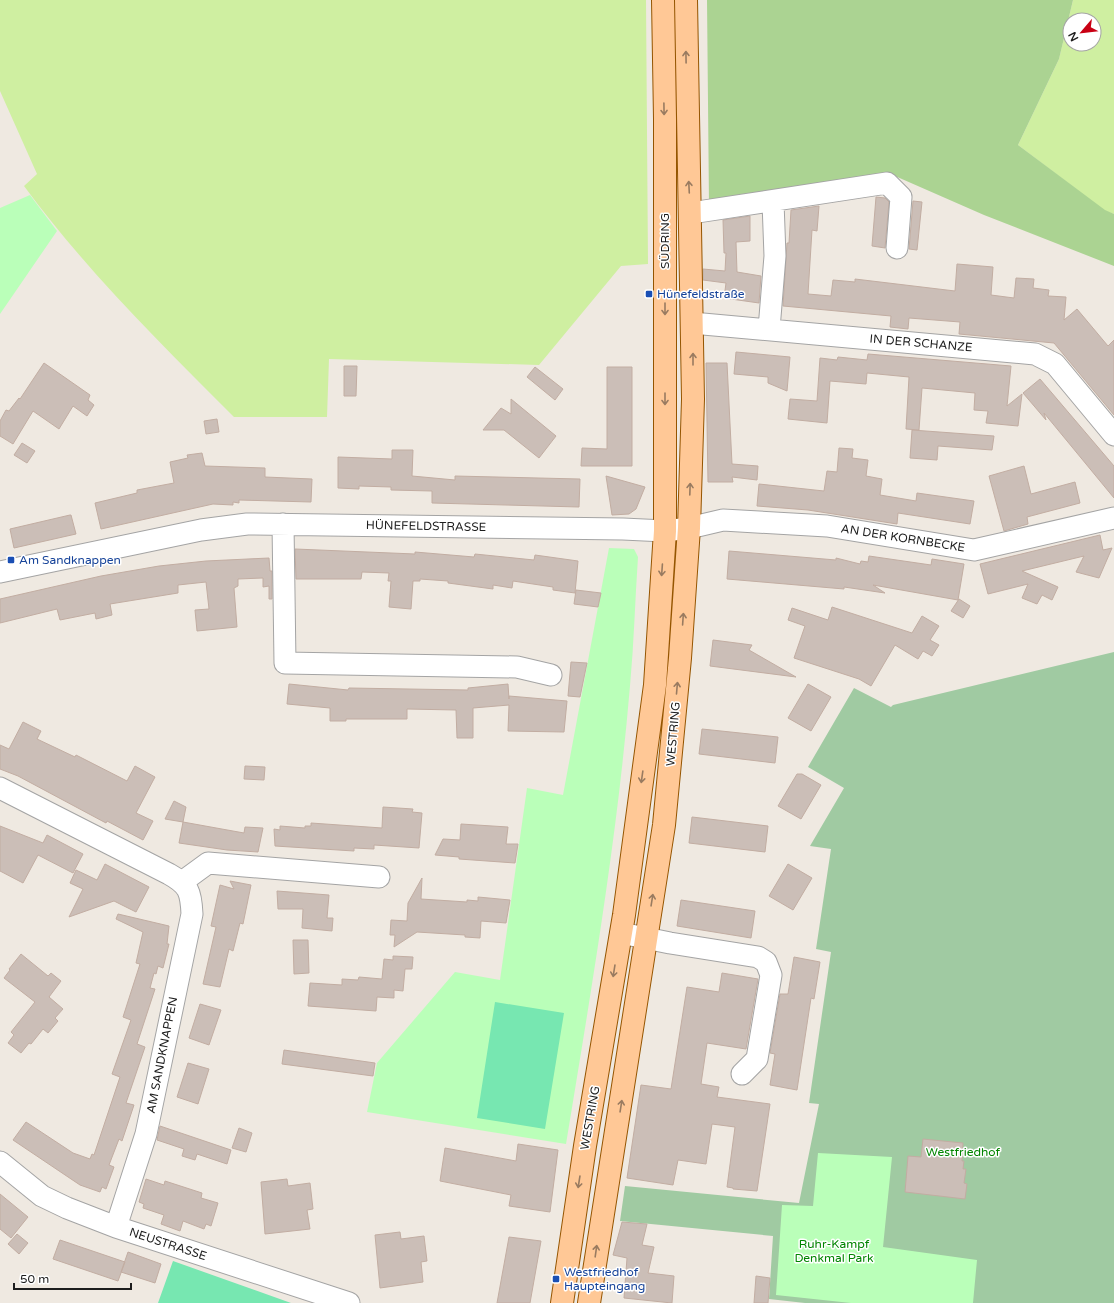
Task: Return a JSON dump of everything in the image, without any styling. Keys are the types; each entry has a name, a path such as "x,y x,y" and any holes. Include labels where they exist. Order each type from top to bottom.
{"main road":[{"name":"SÜDRING","path":"663,0 665,119 664,531"},
{"path":"686,0 691,213 693,399 689,528"},
{"name":"WESTRING","path":"589,1303 664,825 680,658 689,528"},
{"name":"WESTRING","path":"562,1303 581,1167 621,933 655,685 664,531"}],"street":[{"path":"691,213 773,202 887,183 901,196 897,248"},
{"path":"769,329 775,256 773,202"},
{"name":"IN DER SCHANZE","path":"692,323 1035,354 1054,364 1114,435"},
{"name":"AN DER KORNBECKE","path":"689,528 724,520 826,526 974,550 1114,518"},
{"name":"HÜNEFELDSTRASSE","path":"0,572 201,530 247,524 623,529 664,531 689,528"},
{"path":"283,524 285,663 518,667 552,675"},
{"path":"0,788 182,882 208,864 379,877"},
{"name":"AM SANDKNAPPEN","path":"116,1227 146,1134 192,914 191,897 182,882"},
{"path":"621,933 646,939 758,957 766,962 771,974 757,1059 742,1074"},
{"name":"NEUSTRASSE","path":"0,1162 42,1196 116,1227 348,1303"}],"green space":[{"path":"0,0 646,0 648,264 621,266 539,365 329,359 327,417 234,417 124,305 73,247 24,186 37,174 0,91"},
{"path":"707,0 1073,0 1070,12 1062,12 1062,46 1059,59 1018,145 1105,210 1114,214 1114,266 984,215 895,176 709,205"},
{"path":"1073,0 1114,0 1114,214 1105,211 1018,145 1059,59 1062,46 1062,52 1102,52 1102,12 1070,12"},
{"path":"30,195 57,231 0,314 0,208"},
{"path":"609,548 634,549 638,557 631,670 625,744 611,859 566,1144 367,1112 377,1063 455,972 500,980 527,788 563,795"},
{"name":"Westfriedhof","path":"1114,652 1114,1303 805,1303 769,1299 773,1236 620,1221 625,1186 799,1203 819,1104 809,1103 831,952 816,949 831,849 810,846 844,788 808,767 854,688 891,707 893,705"},
{"path":"495,1002 564,1013 545,1129 477,1118"},
{"name":"Ruhr-Kampf Denkmal Park","path":"818,1153 892,1157 883,1247 977,1260 973,1303 851,1303 776,1295 782,1205 813,1206"},
{"path":"173,1261 291,1303 158,1303"}],"building":[{"path":"876,197 885,198 889,202 885,248 872,246"},
{"path":"913,201 922,202 917,250 909,249"},
{"path":"819,206 817,231 812,230 808,294 831,296 833,280 855,282 855,279 955,291 957,264 993,267 991,295 1014,298 1016,278 1034,279 1033,288 1049,290 1048,296 1066,297 1064,320 1077,309 1108,346 1114,340 1114,415 1054,343 959,334 960,322 909,318 908,329 890,327 891,316 783,306 787,243 789,243 791,210"},
{"path":"750,216 750,241 736,242 737,272 761,276 759,303 724,298 726,283 703,280 703,269 725,271 726,253 724,253 723,220"},
{"path":"736,352 790,357 787,391 768,383 768,377 734,374"},
{"path":"868,354 1011,366 1007,406 1022,394 1018,426 986,423 988,411 974,410 975,393 922,388 919,430 906,429 909,377 867,373 866,384 830,381 827,423 788,419 790,399 817,401 820,358 837,360 838,357 867,360"},
{"path":"44,363 90,395 88,400 94,405 87,416 73,406 59,429 33,411 13,444 0,436 0,421 6,410 9,411 19,398 20,399"},
{"path":"706,363 727,363 732,464 758,466 757,480 732,477 733,482 708,482"},
{"path":"344,366 357,366 356,396 344,396"},
{"path":"535,367 563,389 555,400 527,377"},
{"path":"607,367 632,367 632,466 581,466 582,448 607,449"},
{"path":"1040,379 1114,466 1114,498 1044,413 1046,420 1023,393"},
{"path":"511,399 556,436 539,458 504,430 483,430 501,408 511,414"},
{"path":"217,419 219,432 206,434 204,421"},
{"path":"912,430 994,436 992,450 938,446 937,460 910,458"},
{"path":"22,443 35,451 27,463 14,455"},
{"path":"839,448 853,449 852,458 868,460 866,476 882,479 880,495 916,501 917,493 974,501 970,524 898,513 897,524 808,510 757,506 759,484 824,491 827,471 837,472"},
{"path":"392,450 413,450 412,476 455,480 455,476 580,479 579,507 432,503 432,491 391,490 391,487 359,486 359,489 338,488 338,457 392,459"},
{"path":"202,453 205,466 265,468 265,477 312,479 311,502 239,500 239,503 233,502 233,505 213,504 101,529 95,503 137,493 137,490 174,483 170,462 188,458 187,455"},
{"path":"1024,466 1031,494 1075,482 1080,503 1027,517 1028,524 1004,531 989,476"},
{"path":"606,476 645,487 636,509 629,514 612,515"},
{"path":"71,515 76,534 14,548 10,529"},
{"path":"1100,535 1103,550 1112,548 1099,578 1076,572 1084,556 1022,571 1058,587 1052,600 1042,595 1037,604 1022,598 1028,584 988,594 980,564"},
{"path":"295,549 415,554 415,552 474,557 475,554 534,560 535,555 578,561 575,593 553,590 553,587 513,581 512,588 493,585 493,589 448,583 448,581 420,579 420,581 413,581 411,609 389,607 391,581 388,581 389,573 362,572 361,579 296,579"},
{"path":"729,551 836,560 836,558 860,564 861,561 868,562 869,556 931,565 932,559 964,564 958,600 873,585 885,593 844,587 844,589 727,579"},
{"path":"269,558 270,571 272,571 272,599 269,599 269,586 263,587 263,578 238,579 238,586 234,588 237,627 197,631 195,610 209,609 206,582 178,585 178,593 110,604 112,615 96,619 95,613 60,620 57,609 0,623 0,599 101,576 159,566 206,561"},
{"path":"576,590 601,593 598,607 574,604"},
{"path":"959,599 970,606 963,618 951,611"},
{"path":"832,607 912,633 922,616 939,626 930,640 939,645 932,656 923,651 918,659 895,645 871,686 859,679 794,658 805,626 788,620 792,608 828,620"},
{"path":"713,640 752,645 749,650 796,677 710,666"},
{"path":"571,662 587,663 580,697 568,696"},
{"path":"289,684 348,690 349,688 468,690 468,688 508,684 509,699 509,696 567,701 564,732 508,731 509,705 473,708 473,738 457,738 456,710 407,709 407,719 346,719 346,721 330,721 330,708 287,704"},
{"path":"808,684 831,697 811,731 788,718"},
{"path":"23,722 41,731 37,739 75,757 76,755 127,781 135,766 155,777 136,813 153,821 143,840 107,821 106,823 18,776 0,769 0,745 9,749"},
{"path":"702,729 778,737 775,763 699,754"},
{"path":"245,766 265,767 264,780 244,779"},
{"path":"797,774 802,774 821,785 801,819 778,806"},
{"path":"174,801 186,807 183,822 165,819"},
{"path":"383,807 413,809 412,812 422,813 419,848 374,845 374,849 354,848 354,851 275,846 274,829 280,830 280,826 305,828 305,826 311,826 311,823 382,828"},
{"path":"692,817 768,826 765,852 689,843"},
{"path":"183,822 244,833 245,827 263,828 258,852 227,850 179,843"},
{"path":"461,824 508,827 506,844 518,844 515,863 459,859 459,857 435,855 443,839 460,840"},
{"path":"0,826 43,843 47,835 83,854 73,873 38,855 23,883 0,871"},
{"path":"105,864 149,887 136,912 114,901 69,917 83,889 70,883 76,870 97,880"},
{"path":"788,864 812,878 793,910 769,896"},
{"path":"422,878 421,899 467,902 467,900 478,901 478,897 510,900 506,923 481,921 480,938 465,937 465,935 417,932 394,947 395,935 390,935 391,920 407,921 408,903"},
{"path":"230,881 251,885 243,924 240,923 233,951 229,949 220,987 203,984 216,927 211,926 220,885 234,889"},
{"path":"277,891 329,895 327,918 333,918 332,931 302,928 303,909 278,909"},
{"path":"681,900 755,911 751,938 677,926"},
{"path":"118,914 169,926 167,944 169,944 163,968 158,966 156,974 154,973 150,988 155,989 137,1044 145,1047 126,1103 134,1105 122,1141 119,1139 109,1165 114,1167 106,1189 102,1187 100,1192 80,1185 13,1140 26,1122 73,1153 90,1159 92,1154 94,1155 120,1077 112,1074 131,1020 123,1017 140,964 136,963 143,932 116,919"},
{"path":"293,940 308,940 309,973 294,974"},
{"path":"21,954 48,976 51,973 61,981 49,997 63,1009 55,1018 58,1021 48,1033 43,1029 31,1044 29,1043 21,1053 8,1043 14,1035 11,1032 35,1002 4,978"},
{"path":"393,956 413,957 412,969 405,969 403,991 394,990 394,998 377,997 376,1011 308,1006 310,983 342,985 342,979 358,980 359,977 382,979 384,959 393,960"},
{"path":"794,957 820,962 814,999 811,998 797,1090 770,1085 775,1054 770,1053 780,994 788,994"},
{"path":"722,973 758,979 746,1049 707,1043 701,1084 719,1087 717,1097 770,1104 757,1191 727,1187 735,1127 712,1124 706,1164 678,1160 673,1185 627,1178 641,1085 671,1089 687,987 719,992"},
{"path":"200,1004 221,1010 209,1045 189,1038"},
{"path":"284,1050 375,1063 373,1076 282,1064"},
{"path":"188,1063 209,1069 198,1104 177,1097"},
{"path":"160,1126 231,1150 227,1164 197,1154 195,1160 182,1156 184,1149 157,1140"},
{"path":"239,1128 252,1133 246,1152 232,1148"},
{"path":"923,1139 963,1143 962,1161 964,1161 963,1169 966,1169 964,1183 967,1184 965,1199 905,1192 908,1156 921,1157"},
{"path":"518,1144 558,1150 550,1212 509,1206 511,1195 440,1181 445,1148 516,1161"},
{"path":"146,1179 164,1185 165,1181 202,1193 201,1198 218,1203 211,1226 206,1224 204,1229 183,1221 180,1231 161,1224 164,1215 143,1208 144,1204 139,1202"},
{"path":"287,1179 288,1186 310,1183 313,1209 307,1210 310,1229 265,1234 261,1182"},
{"path":"0,1194 28,1217 11,1238 0,1229"},
{"path":"622,1222 647,1224 642,1245 654,1247 648,1273 674,1276 672,1303 624,1298 627,1258 613,1255"},
{"path":"400,1232 401,1239 424,1236 427,1261 421,1262 423,1282 380,1288 375,1235"},
{"path":"17,1234 28,1243 19,1254 8,1244"},
{"path":"509,1237 541,1241 530,1303 497,1303"},
{"path":"60,1240 125,1262 118,1281 53,1259"},
{"path":"128,1252 161,1264 155,1283 121,1272"},
{"path":"756,1276 770,1278 768,1303 754,1303"}],"place":[{"name":"Hünefeldstraße","path":"649,294"},
{"name":"Am Sandknappen","path":"11,560"},
{"name":"Westfriedhof Haupteingang","path":"556,1279"}]}
